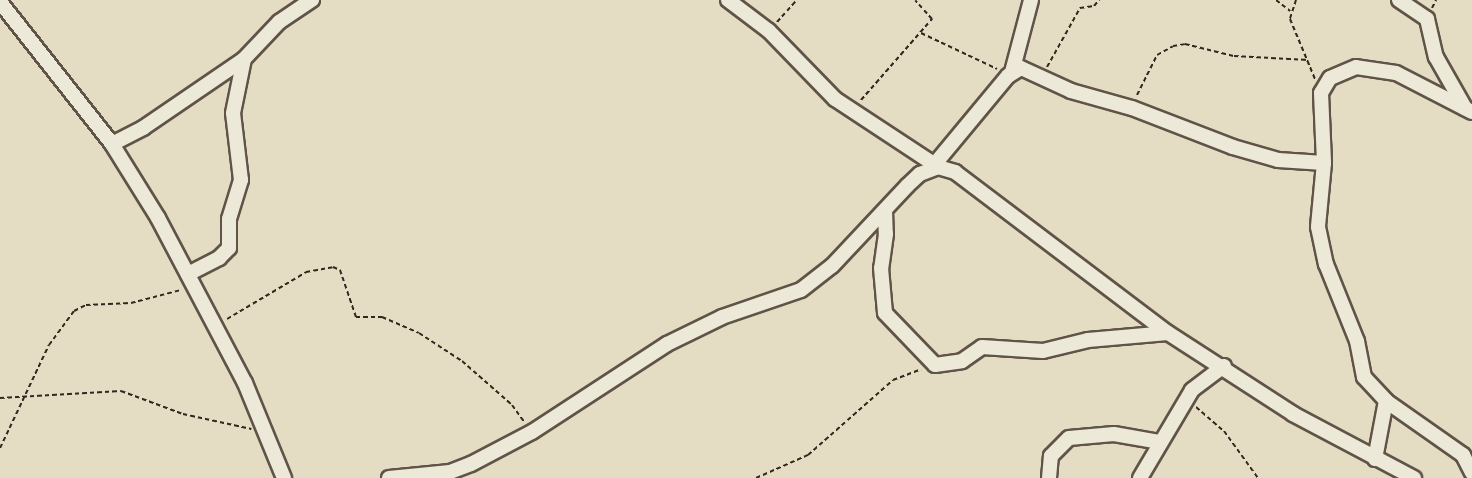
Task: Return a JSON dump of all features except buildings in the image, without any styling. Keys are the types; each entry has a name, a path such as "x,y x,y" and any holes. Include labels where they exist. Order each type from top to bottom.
{"street":[{"path":"112,144 143,128 244,59 279,22 312,0"},
{"path":"728,0 769,31 851,111 936,166 955,172 1168,333 1224,366 1293,414 1413,478"},
{"path":"389,478 450,472 501,451 668,344 722,317 801,291 832,267 920,174 936,166 1012,72 1031,0"},
{"path":"1399,0 1427,19 1436,57 1468,110"},
{"path":"0,2 112,144 215,325 267,433 284,478"},
{"path":"191,280 229,248 229,219 241,180 233,113 244,59"},
{"path":"1012,72 1021,68 1077,93 1132,108 1261,155 1324,163"},
{"path":"1468,110 1396,73 1372,68 1341,71 1320,93 1324,163 1318,227 1323,254 1357,342 1364,377 1386,401 1462,455 1472,473"},
{"path":"885,211 886,234 881,268 885,313 935,365 962,361 982,347 1043,351 1088,340 1168,333"},
{"path":"1140,478 1160,441 1198,384 1224,366"},
{"path":"1375,459 1386,401"},
{"path":"1049,478 1051,456 1069,438 1114,434 1160,441"}],"path":[{"path":"769,31 797,0"},
{"path":"851,111 921,33 932,16 915,0"},
{"path":"1041,77 1080,8 1094,6 1099,0"},
{"path":"1276,0 1291,12"},
{"path":"1296,0 1291,12 1294,31 1309,60 1320,93"},
{"path":"921,33 1002,71 1012,72"},
{"path":"1132,108 1156,56 1173,46 1185,44 1227,55 1309,60"},
{"path":"215,325 306,272 333,267 340,270 356,317 382,317 406,326 462,361 512,405 532,432"},
{"path":"0,448 48,345 74,311 86,305 131,303 191,280"},
{"path":"756,478 808,455 892,380 935,365"},
{"path":"0,398 27,394 126,392 183,414 267,433"},
{"path":"1186,401 1224,431 1258,478"}]}
